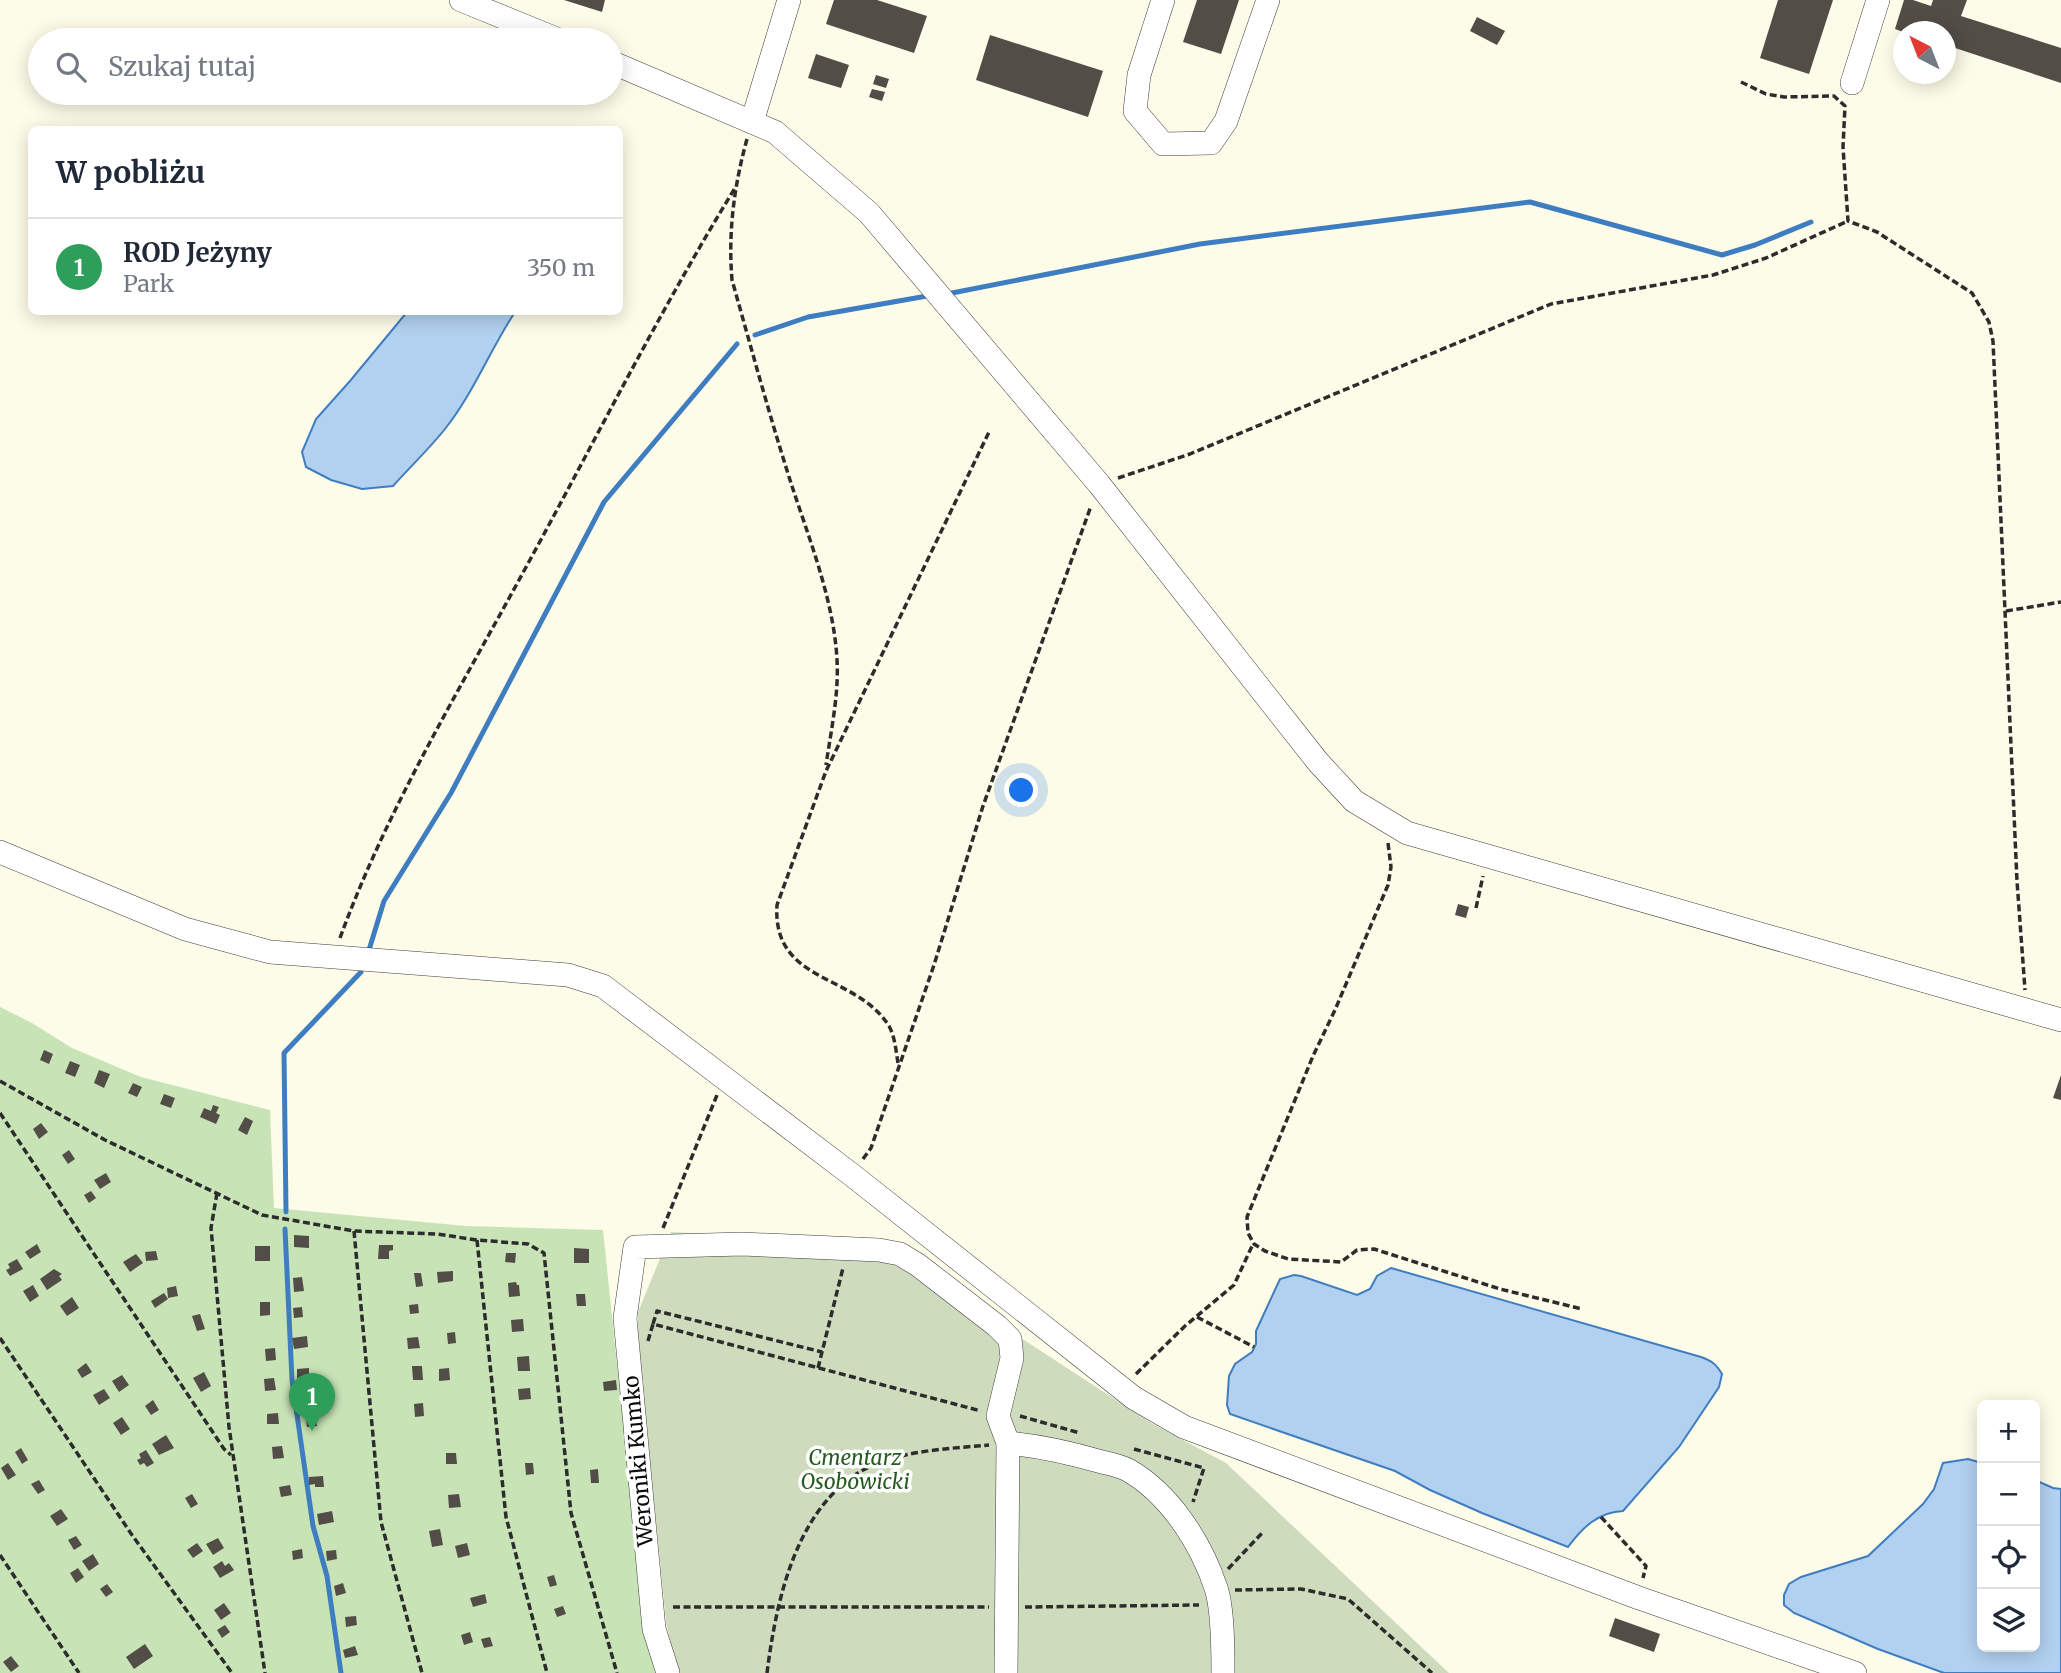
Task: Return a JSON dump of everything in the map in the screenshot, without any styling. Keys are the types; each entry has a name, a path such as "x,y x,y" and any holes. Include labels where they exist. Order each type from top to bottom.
{"lane":[{"path":"461,0 530,28"},
{"path":"752,122 789,0"},
{"path":"1163,0 1139,75 1135,111 1163,144 1211,142 1226,121 1268,0"},
{"path":"1852,83 1878,0"},
{"path":"623,67 775,132 869,213 1099,484 1318,762 1354,802 1407,833 2061,1020"},
{"path":"0,852 185,929 270,952 568,975 603,986 852,1175 1122,1389 1184,1427 1639,1598 1855,1673"},
{"name":"Weroniki Kumko","path":"667,1673 654,1629 625,1318 635,1247 742,1244 847,1250"},
{"path":"847,1250 878,1250 901,1254 997,1326 1010,1339 1012,1358 998,1416 1008,1443 1006,1673"},
{"path":"1008,1443 1043,1446 1125,1469 1149,1485 1184,1523 1218,1597 1223,1673"}],"path":[{"path":"1741,82 1766,94 1784,97 1834,96 1845,106 1843,147 1848,221"},
{"path":"752,122 735,188 730,233 732,280 818,567 832,623 837,660 834,712 826,771"},
{"path":"333,957 359,887 434,735 654,328 735,188"},
{"path":"852,1175 871,1148 934,965 983,806 1099,484 1190,454 1551,304 1713,275 1766,258 1848,221 1877,232 1972,293 1990,322 2017,881 2026,1010"},
{"path":"899,1067 890,1028 881,1016 858,997 814,974 788,952 776,922 777,905 826,771 989,432"},
{"path":"2006,611 2061,602"},
{"path":"1378,815 1389,848 1391,867 1388,885 1335,1010 1312,1056 1247,1217 1248,1233 1254,1244 1288,1259 1340,1262 1357,1250 1374,1249 1500,1289 1582,1309"},
{"path":"1476,908 1489,856"},
{"path":"662,1231 724,1078"},
{"path":"0,1081 105,1140 262,1215 354,1231 437,1234 528,1244 544,1253 571,1513 617,1673"},
{"path":"0,1113 224,1449 233,1457"},
{"path":"217,1194 211,1228 233,1457 265,1673"},
{"path":"354,1231 381,1522 422,1673"},
{"path":"477,1240 506,1517 547,1673"},
{"path":"1122,1389 1153,1357 1234,1285 1254,1244"},
{"path":"818,1368 847,1250"},
{"path":"647,1346 657,1311 822,1352"},
{"path":"1197,1317 1254,1347"},
{"path":"653,1324 992,1415"},
{"path":"0,1338 132,1535 232,1673"},
{"path":"767,1673 779,1606 791,1567 813,1519 837,1489 859,1472 901,1457 1008,1443"},
{"path":"1601,1517 1646,1566 1639,1598"},
{"path":"1218,1597 1224,1574 1264,1531"},
{"path":"0,1555 79,1673"},
{"path":"675,1618 673,1606 1006,1607 1218,1597 1301,1589 1348,1600 1432,1673"}],"green space":[{"path":"0,1007 72,1048 141,1077 270,1110 274,1208 466,1226 603,1230 645,1632 656,1673 0,1673"},
{"name":"Cmentarz Osobowicki","path":"671,1232 897,1244 1021,1338 1153,1424 1226,1463 1449,1673 678,1673 666,1623 638,1333 638,1312"}],"water":[{"path":"405,315 513,315 455,415 433,444 393,486 362,489 331,480 306,467 302,452 316,419"},
{"path":"1391,1268 1701,1357 1713,1363 1722,1374 1719,1387 1679,1447 1623,1511 1606,1514 1591,1522 1568,1547 1482,1513 1395,1471 1230,1414 1227,1405 1229,1376 1235,1364 1252,1352 1256,1344 1256,1331 1280,1279 1301,1276 1357,1295 1370,1289 1377,1276"},
{"path":"1968,1459 1977,1462 1977,1652 2040,1652 2040,1482 2061,1489 2061,1673 1944,1673 1878,1649 1794,1613 1784,1605 1784,1595 1789,1584 1801,1577 1868,1556 1923,1504 1934,1489 1943,1463"}],"building":[{"path":"564,0 605,0 602,12"},
{"path":"834,0 877,0 927,16 914,53 826,24"},
{"path":"1197,0 1239,0 1221,54 1183,42"},
{"path":"1778,0 1833,0 1809,74 1760,58"},
{"path":"1904,0 1931,6 1933,0 1967,0 1961,16 2061,48 2061,83 1956,48 1956,21 1897,21"},
{"path":"1477,17 1505,31 1497,45 1470,31"},
{"path":"990,35 1103,71 1088,117 976,80"},
{"path":"816,54 849,65 841,88 808,78"},
{"path":"876,75 889,79 886,88 873,84"},
{"path":"872,89 885,92 882,101 869,97"},
{"path":"1458,904 1469,907 1466,918 1455,915"},
{"path":"44,1050 53,1054 49,1064 40,1060"},
{"path":"70,1061 80,1065 75,1077 65,1073"},
{"path":"99,1070 110,1074 104,1088 94,1083"},
{"path":"2061,1075 2061,1100 2053,1098"},
{"path":"133,1083 142,1087 137,1097 128,1093"},
{"path":"164,1094 175,1098 171,1108 160,1104"},
{"path":"213,1105 219,1107 216,1113 220,1115 216,1124 200,1117 204,1108 211,1111"},
{"path":"245,1117 253,1121 247,1135 238,1130"},
{"path":"41,1123 48,1132 39,1139 33,1129"},
{"path":"69,1150 75,1159 68,1164 62,1155"},
{"path":"106,1173 111,1182 100,1189 94,1180"},
{"path":"91,1191 96,1198 89,1203 84,1195"},
{"path":"294,1235 309,1236 309,1248 294,1247"},
{"path":"37,1244 41,1252 30,1259 25,1252"},
{"path":"379,1245 393,1245 393,1250 389,1251 389,1259 378,1259"},
{"path":"255,1246 270,1246 270,1261 255,1261"},
{"path":"574,1248 589,1249 589,1263 574,1263"},
{"path":"156,1251 158,1260 146,1261 145,1252"},
{"path":"506,1253 516,1253 515,1263 505,1262"},
{"path":"136,1254 143,1263 130,1272 123,1262"},
{"path":"17,1259 23,1269 10,1276 6,1270 10,1268 8,1264"},
{"path":"54,1269 62,1274 59,1276 62,1280 47,1290 40,1279"},
{"path":"453,1271 453,1281 438,1283 437,1272"},
{"path":"414,1273 421,1273 423,1286 416,1287"},
{"path":"302,1277 304,1291 294,1292 293,1278"},
{"path":"516,1282 520,1296 509,1297 508,1283"},
{"path":"33,1285 39,1296 30,1302 23,1291"},
{"path":"176,1286 178,1296 168,1298 167,1288"},
{"path":"164,1293 168,1299 155,1308 151,1301"},
{"path":"576,1294 585,1294 586,1306 577,1306"},
{"path":"72,1297 79,1308 67,1316 60,1306"},
{"path":"260,1302 270,1302 270,1315 260,1316"},
{"path":"418,1304 419,1313 410,1314 409,1305"},
{"path":"302,1307 303,1317 294,1318 293,1308"},
{"path":"200,1314 205,1329 197,1331 192,1316"},
{"path":"523,1319 524,1331 512,1332 511,1320"},
{"path":"455,1332 456,1343 448,1344 447,1333"},
{"path":"307,1336 308,1347 294,1349 292,1338"},
{"path":"418,1337 420,1348 408,1349 407,1338"},
{"path":"275,1348 276,1360 266,1361 265,1349"},
{"path":"529,1356 530,1371 518,1371 517,1357"},
{"path":"86,1363 92,1372 82,1378 77,1370"},
{"path":"412,1366 422,1366 423,1380 413,1380"},
{"path":"309,1368 309,1377 297,1378 297,1369"},
{"path":"449,1368 450,1380 439,1381 439,1369"},
{"path":"204,1372 211,1386 201,1392 193,1378"},
{"path":"122,1375 129,1385 119,1392 112,1381"},
{"path":"274,1378 276,1390 265,1391 264,1379"},
{"path":"616,1380 617,1390 604,1391 603,1382"},
{"path":"312,1388 313,1398 301,1399 300,1389"},
{"path":"530,1388 531,1399 519,1400 518,1389"},
{"path":"104,1389 110,1398 99,1405 93,1395"},
{"path":"153,1400 159,1410 151,1415 145,1406"},
{"path":"423,1403 424,1416 415,1417 414,1404"},
{"path":"278,1413 279,1424 267,1424 267,1414"},
{"path":"122,1417 130,1429 121,1435 113,1423"},
{"path":"316,1417 317,1426 307,1427 306,1418"},
{"path":"166,1435 174,1448 159,1455 152,1444"},
{"path":"282,1446 284,1458 273,1459 272,1447"},
{"path":"21,1448 28,1460 22,1464 15,1452"},
{"path":"146,1450 154,1463 147,1467 144,1463 140,1465 137,1460 141,1458 139,1454"},
{"path":"446,1453 456,1453 457,1464 446,1464"},
{"path":"8,1463 16,1475 8,1480 1,1468"},
{"path":"525,1463 533,1463 534,1474 526,1475"},
{"path":"598,1469 599,1483 591,1483 590,1470"},
{"path":"323,1476 324,1487 309,1485 309,1477"},
{"path":"39,1480 45,1490 38,1494 31,1484"},
{"path":"290,1485 292,1495 281,1497 279,1487"},
{"path":"192,1494 198,1504 191,1508 185,1498"},
{"path":"459,1494 461,1507 449,1508 448,1495"},
{"path":"61,1509 68,1519 57,1526 50,1516"},
{"path":"332,1511 334,1522 319,1525 317,1514"},
{"path":"440,1529 443,1545 432,1547 429,1531"},
{"path":"76,1536 82,1545 74,1550 68,1540"},
{"path":"218,1538 224,1548 213,1555 206,1544"},
{"path":"197,1543 203,1551 193,1558 187,1550"},
{"path":"467,1543 470,1555 458,1558 455,1546"},
{"path":"302,1549 303,1558 293,1560 292,1551"},
{"path":"336,1550 337,1559 327,1561 326,1551"},
{"path":"93,1554 99,1564 89,1571 82,1561"},
{"path":"222,1561 225,1566 229,1563 234,1570 220,1578 213,1567"},
{"path":"78,1568 84,1577 76,1583 70,1573"},
{"path":"554,1575 557,1585 550,1587 547,1577"},
{"path":"343,1583 346,1593 336,1596 334,1586"},
{"path":"107,1584 113,1592 106,1597 100,1589"},
{"path":"485,1594 487,1603 473,1607 470,1598"},
{"path":"224,1603 231,1613 221,1620 214,1610"},
{"path":"563,1606 566,1614 557,1617 554,1609"},
{"path":"356,1616 357,1625 346,1627 345,1617"},
{"path":"1615,1618 1660,1634 1654,1652 1609,1636"},
{"path":"225,1625 230,1632 222,1638 217,1630"},
{"path":"470,1632 473,1642 464,1645 461,1635"},
{"path":"490,1637 493,1646 484,1648 481,1639"},
{"path":"145,1644 153,1656 134,1669 126,1657"},
{"path":"355,1646 358,1655 345,1658 343,1650"},
{"path":"11,1656 19,1666 11,1672 3,1662"}],"waterway":[{"path":"952,293 1200,244 1530,202 1722,255 1811,222"},
{"path":"755,335 808,317 927,296"},
{"path":"369,950 384,901 451,793 604,502 737,344"},
{"path":"286,1212 284,1053 361,972"},
{"path":"285,1229 292,1380 313,1526 327,1576 341,1673"}],"place":[{"name":"ROD Jeżyny","path":"312,1431"}]}
